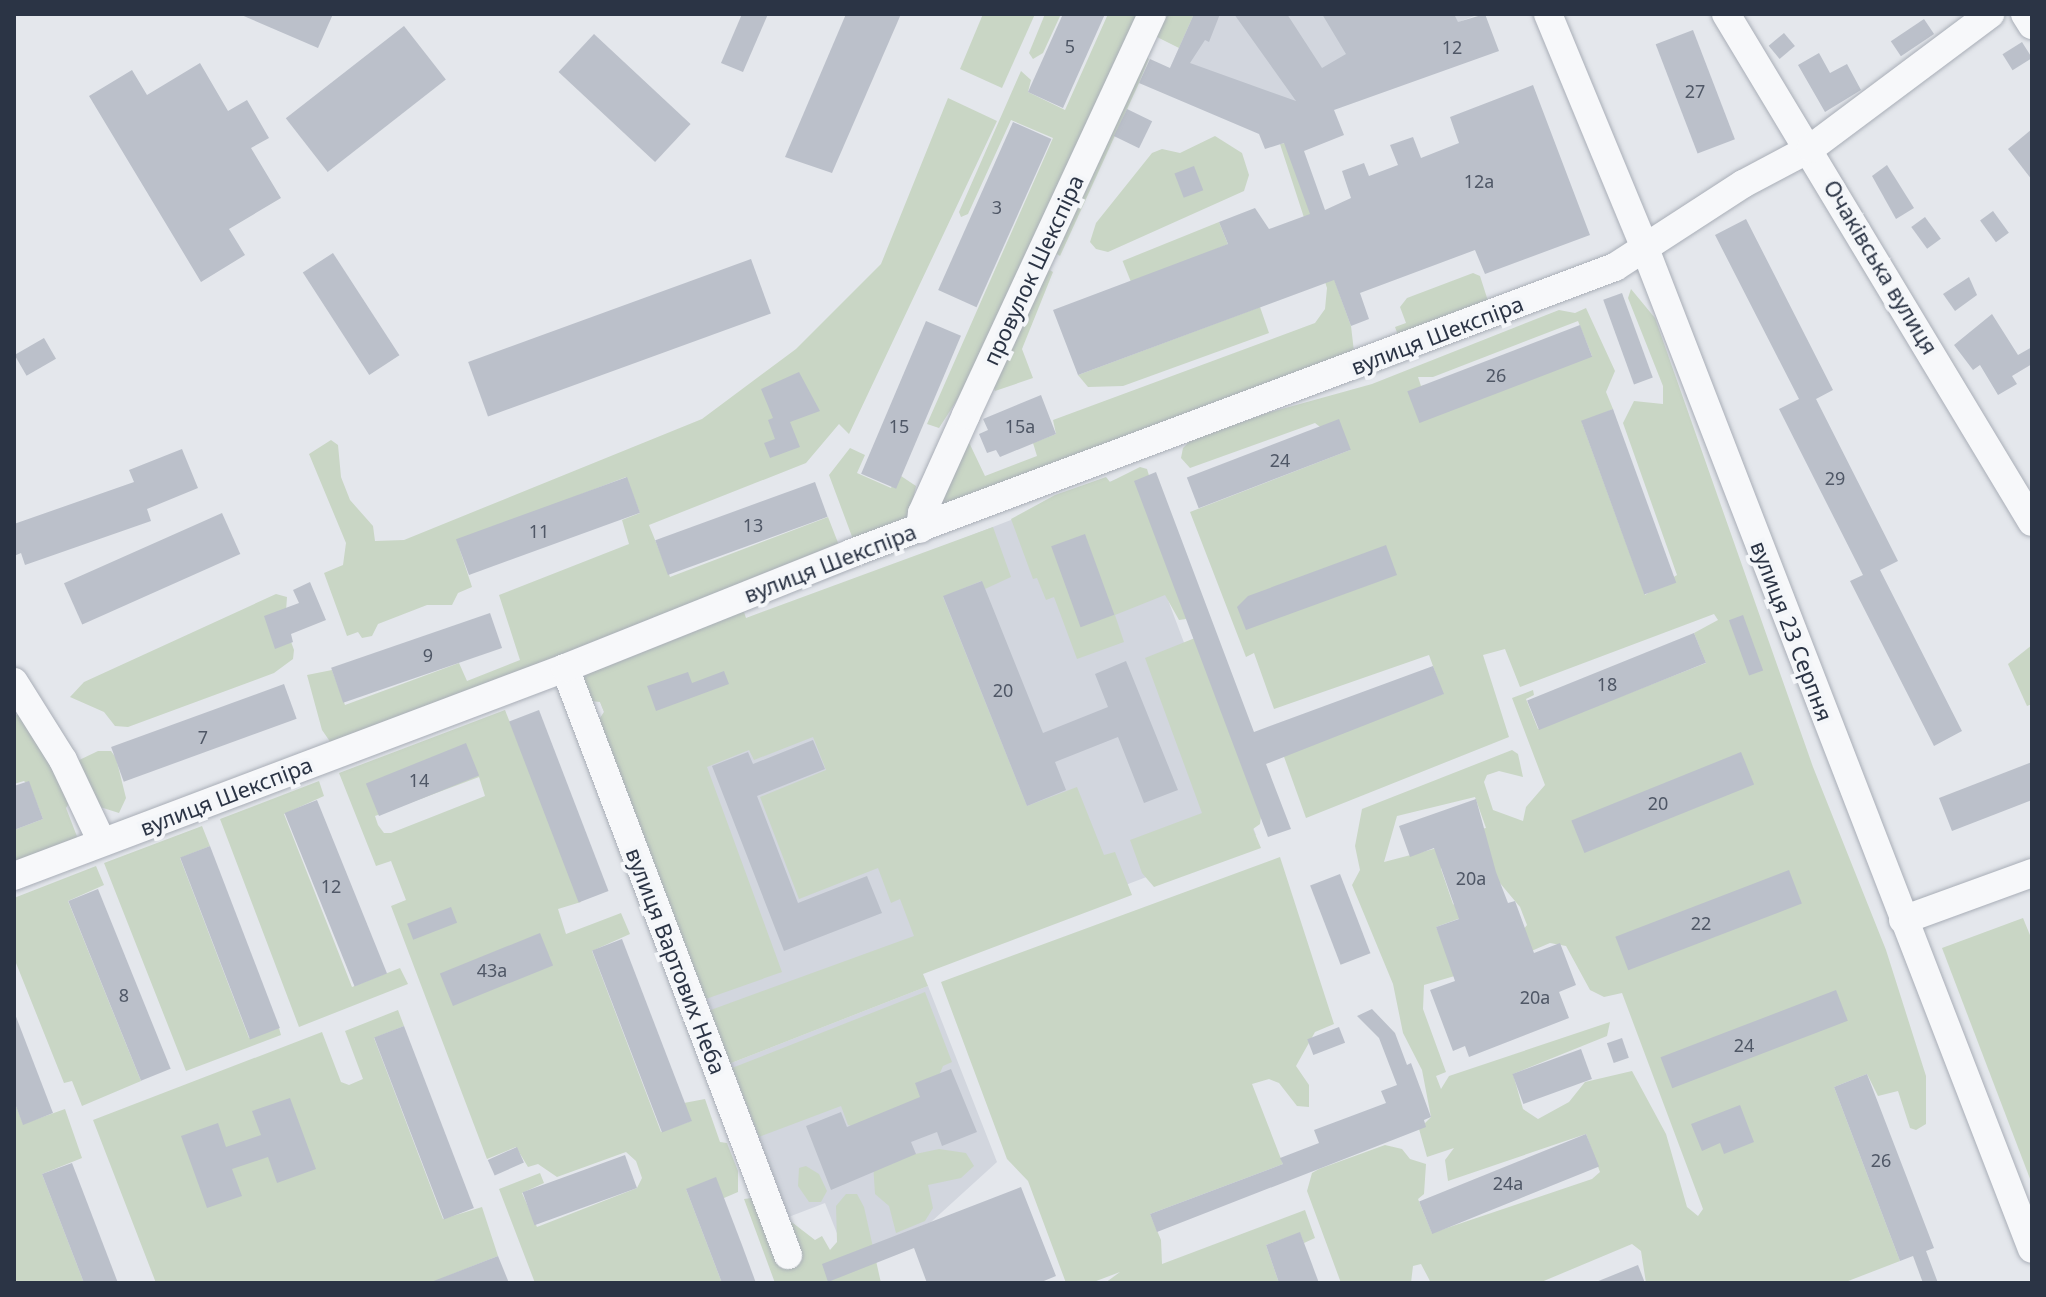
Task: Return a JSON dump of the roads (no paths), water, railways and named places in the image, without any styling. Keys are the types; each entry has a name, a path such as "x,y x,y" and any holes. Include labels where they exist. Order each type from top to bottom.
{"street":[{"name":"провулок Шекспіра","path":"920,529 922,513 959,429 1152,14"},
{"name":"вулиця 23 Серпня","path":"1548,14 1644,246 2032,1249"},
{"name":"Очаківська вулиця","path":"1726,14 1811,148 2032,522"},
{"name":"вулиця Шекспіра","path":"14,876 1615,267 1644,246 1811,148 1990,14"},
{"path":"2025,14 2032,25"},
{"name":"вулиця Вартових Неба","path":"565,668 788,1255"},
{"path":"14,682 63,760 102,842"},
{"path":"1903,920 2032,873"}]}
